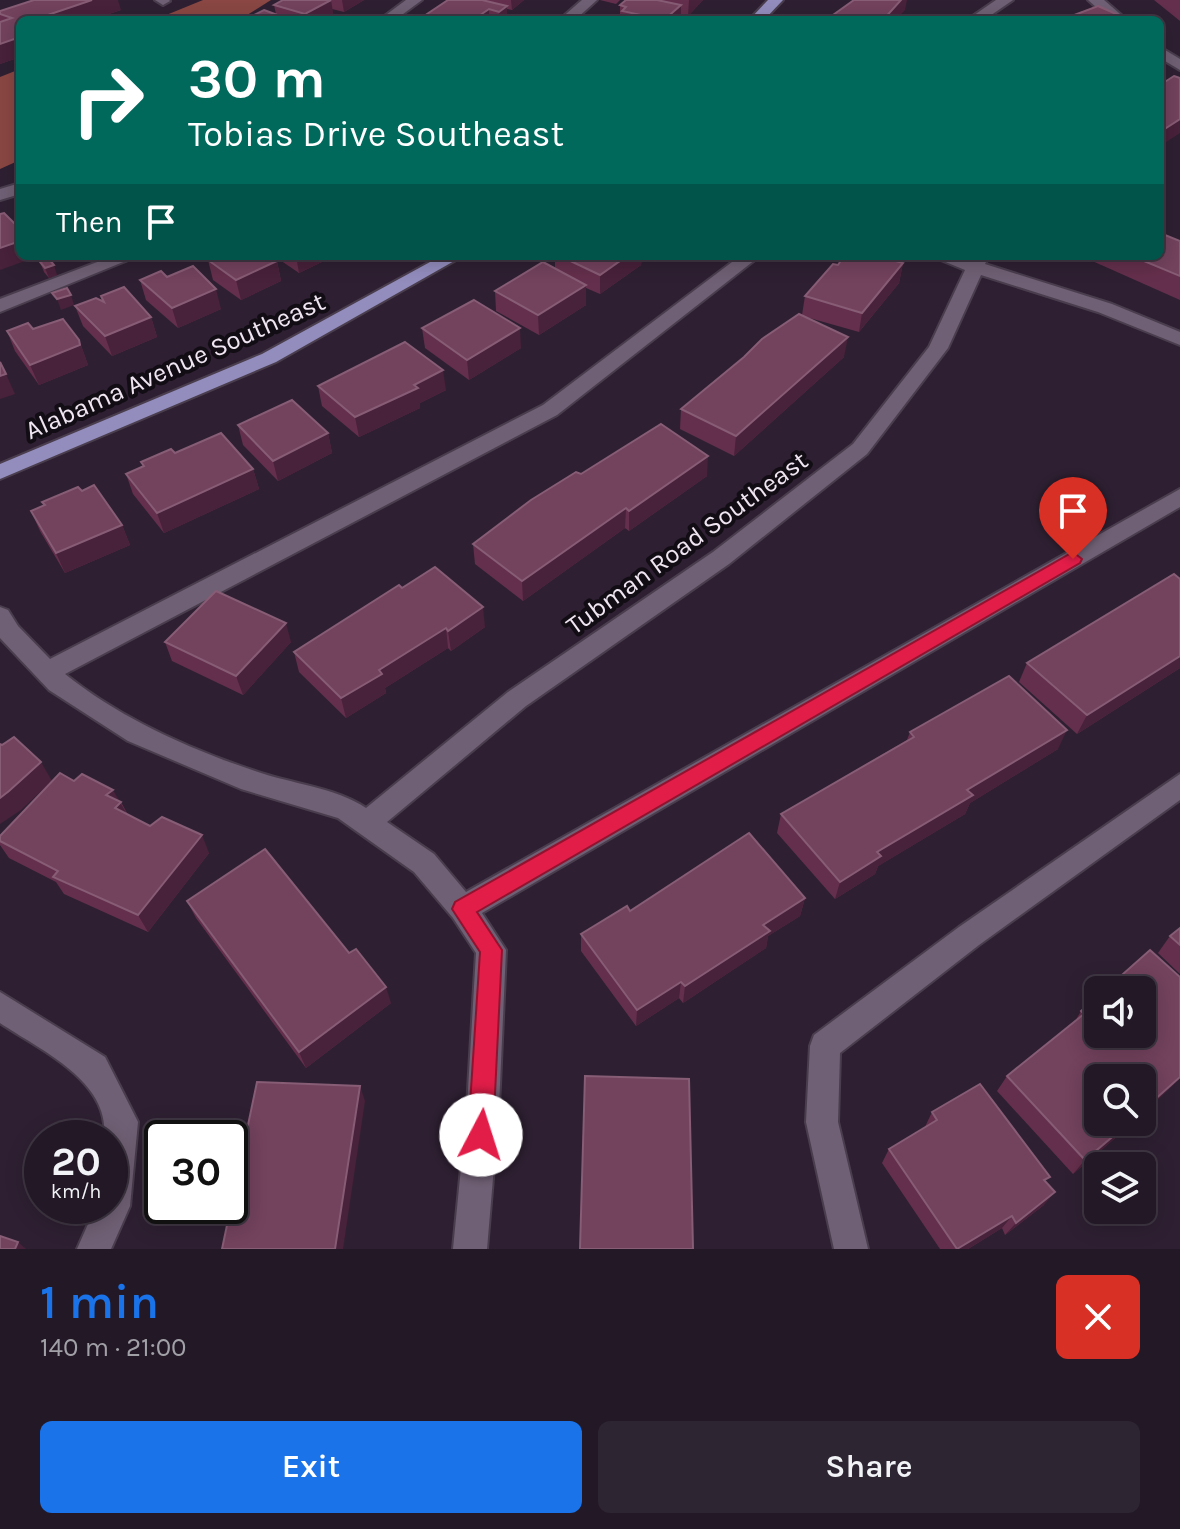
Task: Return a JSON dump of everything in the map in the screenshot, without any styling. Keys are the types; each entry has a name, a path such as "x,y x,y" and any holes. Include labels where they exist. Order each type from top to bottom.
{"main road":[{"path":"760,16 776,0"},
{"name":"Alabama Avenue Southeast","path":"0,472 269,358 447,260"}],"street":[{"path":"392,16 415,0"},
{"path":"571,16 590,0"},
{"path":"980,16 1006,0"},
{"path":"1095,0 1115,16"},
{"path":"0,306 119,260"},
{"path":"47,672 550,410 746,260"},
{"path":"978,261 1180,339"},
{"name":"Tubman Road Southeast","path":"367,823 517,699 721,558 860,449 938,348 978,261"},
{"path":"463,909 1180,497"},
{"path":"3,628 58,683 137,734 250,781 346,809 424,863 463,909 491,950 483,1107 470,1249"},
{"path":"851,1249 822,1122 825,1046 969,936 1180,785"},
{"path":"0,1006 94,1068 122,1122 113,1206 94,1249"}],"shaded area":[{"path":"203,0 271,0 245,16 164,16"},
{"path":"16,71 16,162 0,169 0,77"}],"building":[{"path":"34,0 92,0 45,16 16,16 16,38 0,44 0,22 12,18 0,14 0,11"},
{"path":"283,0 331,0 305,14 274,5"},
{"path":"448,0 482,0 507,6 499,12 489,9 479,16 424,16"},
{"path":"626,0 657,0 681,5 669,16 645,16 622,11 626,7 620,5"},
{"path":"854,0 901,0 887,16 832,16"},
{"path":"1098,6 1121,16 1072,16"},
{"path":"264,10 280,16 252,16"},
{"path":"1174,76 1180,78 1180,119 1164,129 1164,82"},
{"path":"4,213 16,225 16,242 0,248 0,214"},
{"path":"1164,235 1180,241 1180,276 1142,260 1164,260"},
{"path":"50,260 54,265 45,268 40,262"},
{"path":"208,260 277,261 236,280"},
{"path":"568,260 621,260 600,275"},
{"path":"841,260 892,260 903,263 862,313 805,296 833,264 838,265"},
{"path":"543,262 586,285 538,315 495,291"},
{"path":"193,266 216,289 172,308 140,280 161,271 167,277"},
{"path":"124,287 151,317 105,336 75,306 96,298 104,302 101,296"},
{"path":"67,288 71,295 57,299 52,293"},
{"path":"474,300 520,328 467,360 422,328"},
{"path":"799,314 848,337 736,436 681,409 762,339"},
{"path":"63,319 80,345 30,365 7,331 28,323 33,329"},
{"path":"405,342 443,370 414,385 418,388 355,417 318,386"},
{"path":"0,362 6,374 0,376"},
{"path":"292,400 328,433 273,461 238,425"},
{"path":"661,424 708,456 629,511 626,508 522,581 473,544 531,500 576,472 581,474"},
{"path":"221,433 253,469 157,513 126,474 144,466 141,462 171,449 175,453"},
{"path":"94,485 122,525 56,553 31,511 45,505 42,502 78,487 82,491"},
{"path":"435,567 483,607 379,670 382,674 341,698 294,652 399,585 402,588"},
{"path":"1174,574 1180,579 1180,656 1087,715 1027,663"},
{"path":"216,591 286,623 236,676 165,642"},
{"path":"1009,676 1067,730 967,790 973,795 877,852 881,856 840,882 781,814 914,737 910,732"},
{"path":"14,737 41,762 0,798 0,744"},
{"path":"60,773 74,781 82,774 113,790 106,795 121,802 115,808 150,826 162,817 202,835 138,915 53,877 58,871 0,841 0,836"},
{"path":"749,833 805,898 763,925 770,931 685,986 681,982 637,1010 581,934 627,906 630,911"},
{"path":"265,849 349,953 356,949 386,987 299,1052 187,901"},
{"path":"1180,928 1180,945 1170,936"},
{"path":"1150,950 1180,977 1180,1077 1156,1098 1156,1064 1084,1064 1084,1136 1113,1136 1094,1152 1084,1152 1084,1159 1007,1076 1084,1014 1084,1048 1156,1048 1156,976 1121,976"},
{"path":"585,1076 689,1079 693,1249 580,1249"},
{"path":"257,1082 360,1086 335,1249 222,1249 227,1224 248,1224 248,1125"},
{"path":"980,1084 1050,1177 1044,1180 1055,1192 1016,1223 1012,1216 957,1249 889,1149 937,1120 932,1112"},
{"path":"0,1236 18,1242 15,1249 0,1249"}],"route":[{"path":"481,1135 491,950 463,909 1073,559"}]}
